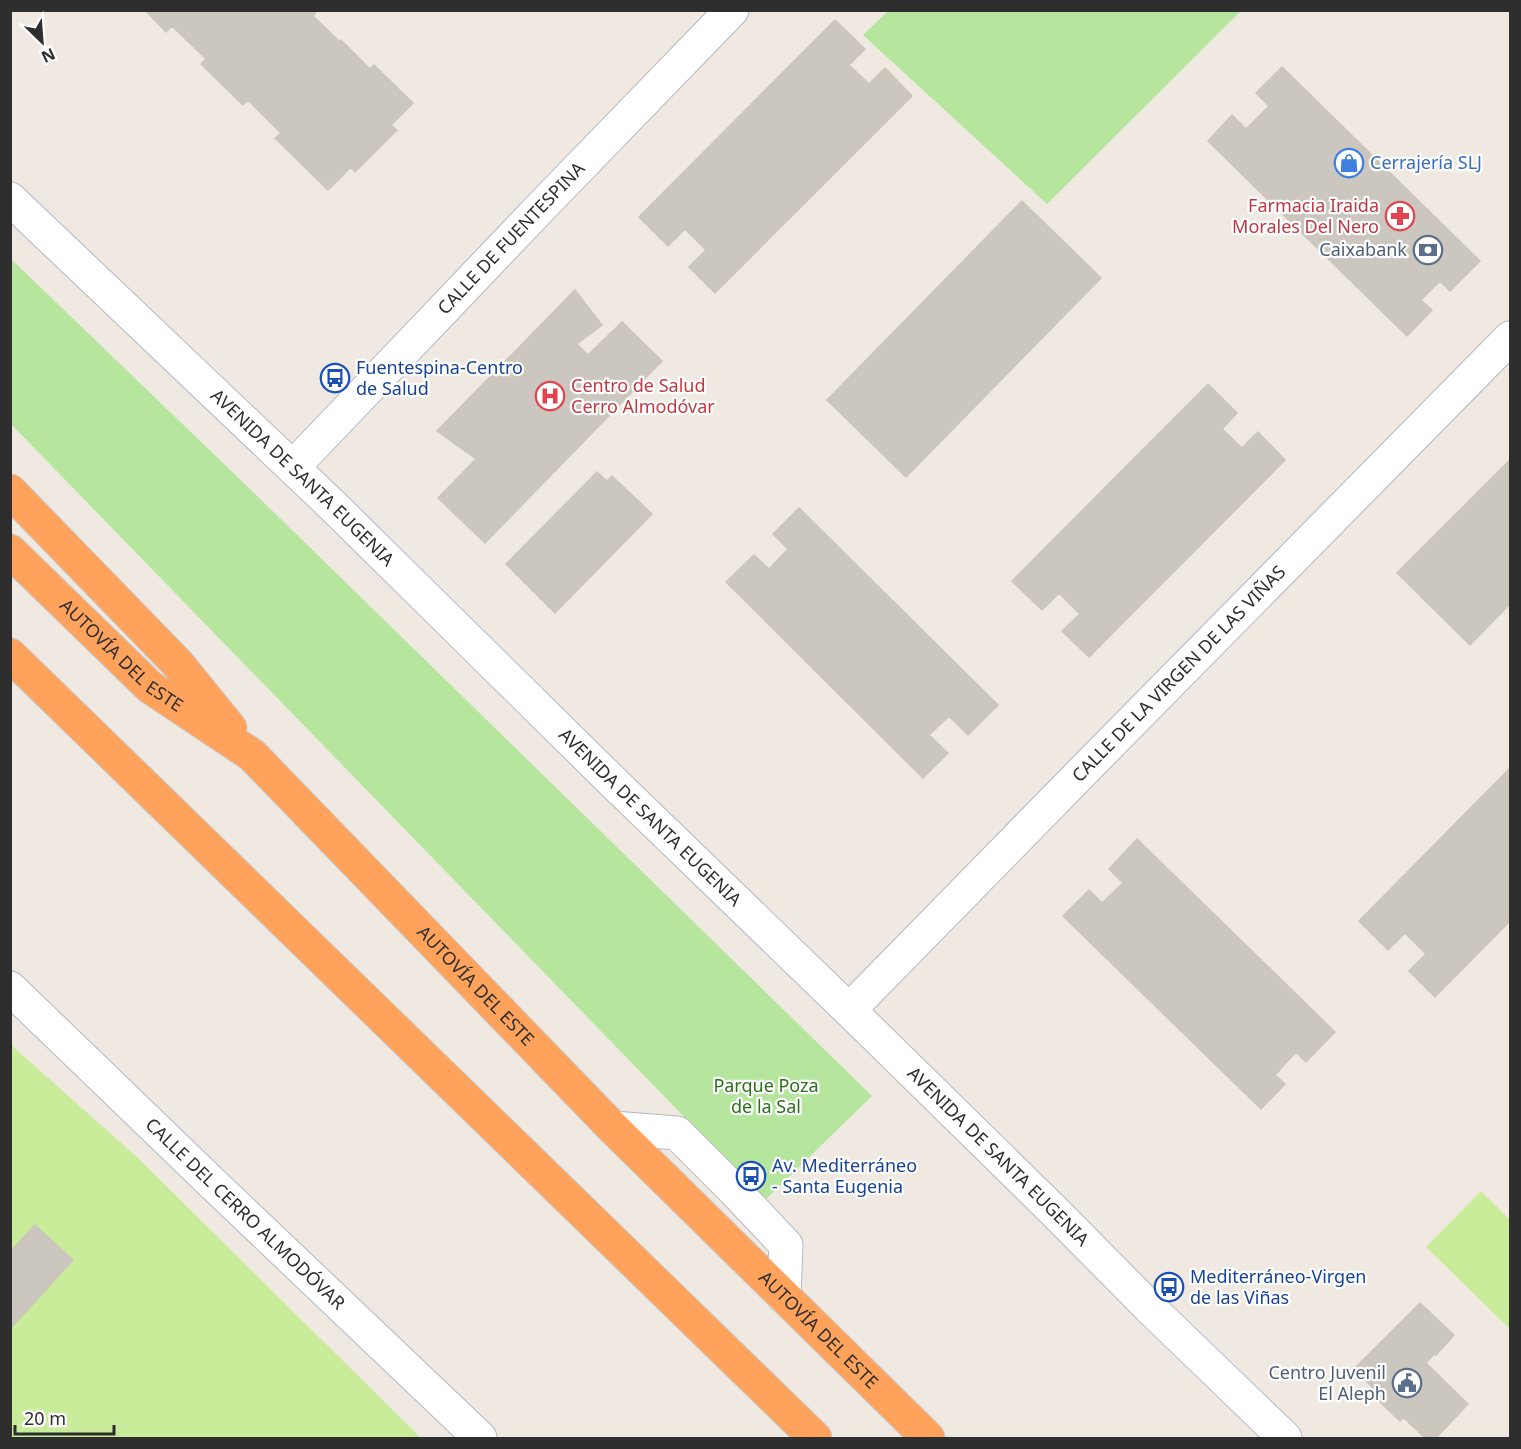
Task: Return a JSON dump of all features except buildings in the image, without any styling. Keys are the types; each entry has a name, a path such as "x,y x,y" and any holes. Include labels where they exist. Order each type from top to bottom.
{"highway":[{"path":"10,490 178,664 252,755"},
{"name":"AUTOVÍA DEL ESTE","path":"10,551 150,687 252,755 613,1128 928,1438"},
{"path":"10,655 815,1438"}],"street":[{"name":"CALLE DE FUENTESPINA","path":"293,467 731,11"},
{"name":"AVENIDA DE SANTA EUGENIA","path":"10,199 293,467 1285,1438"},
{"name":"CALLE DE LA VIRGEN DE LAS VIÑAS","path":"849,1010 1510,338"},
{"name":"CALLE DEL CERRO ALMODÓVAR","path":"10,988 480,1438"}],"green space":[{"path":"888,11 1241,11 1047,204 863,35"},
{"name":"Parque Poza de la Sal","path":"10,258 872,1096 765,1200 11,424"},
{"path":"10,1044 139,1159 421,1438 11,1438"},
{"path":"1481,1191 1510,1220 1510,1329 1426,1247"}],"place":[{"name":"Cerrajería SLJ","path":"1349,163"},
{"name":"Farmacia Iraida Morales Del Nero","path":"1400,216"},
{"name":"Caixabank","path":"1428,250"},
{"name":"Fuentespina-Centro de Salud","path":"335,378"},
{"name":"Centro de Salud Cerro Almodóvar","path":"550,396"},
{"name":"Av. Mediterráneo - Santa Eugenia","path":"751,1176"},
{"name":"Mediterráneo-Virgen de las Viñas","path":"1169,1287"},
{"name":"Centro Juvenil El Aleph","path":"1407,1383"}]}
